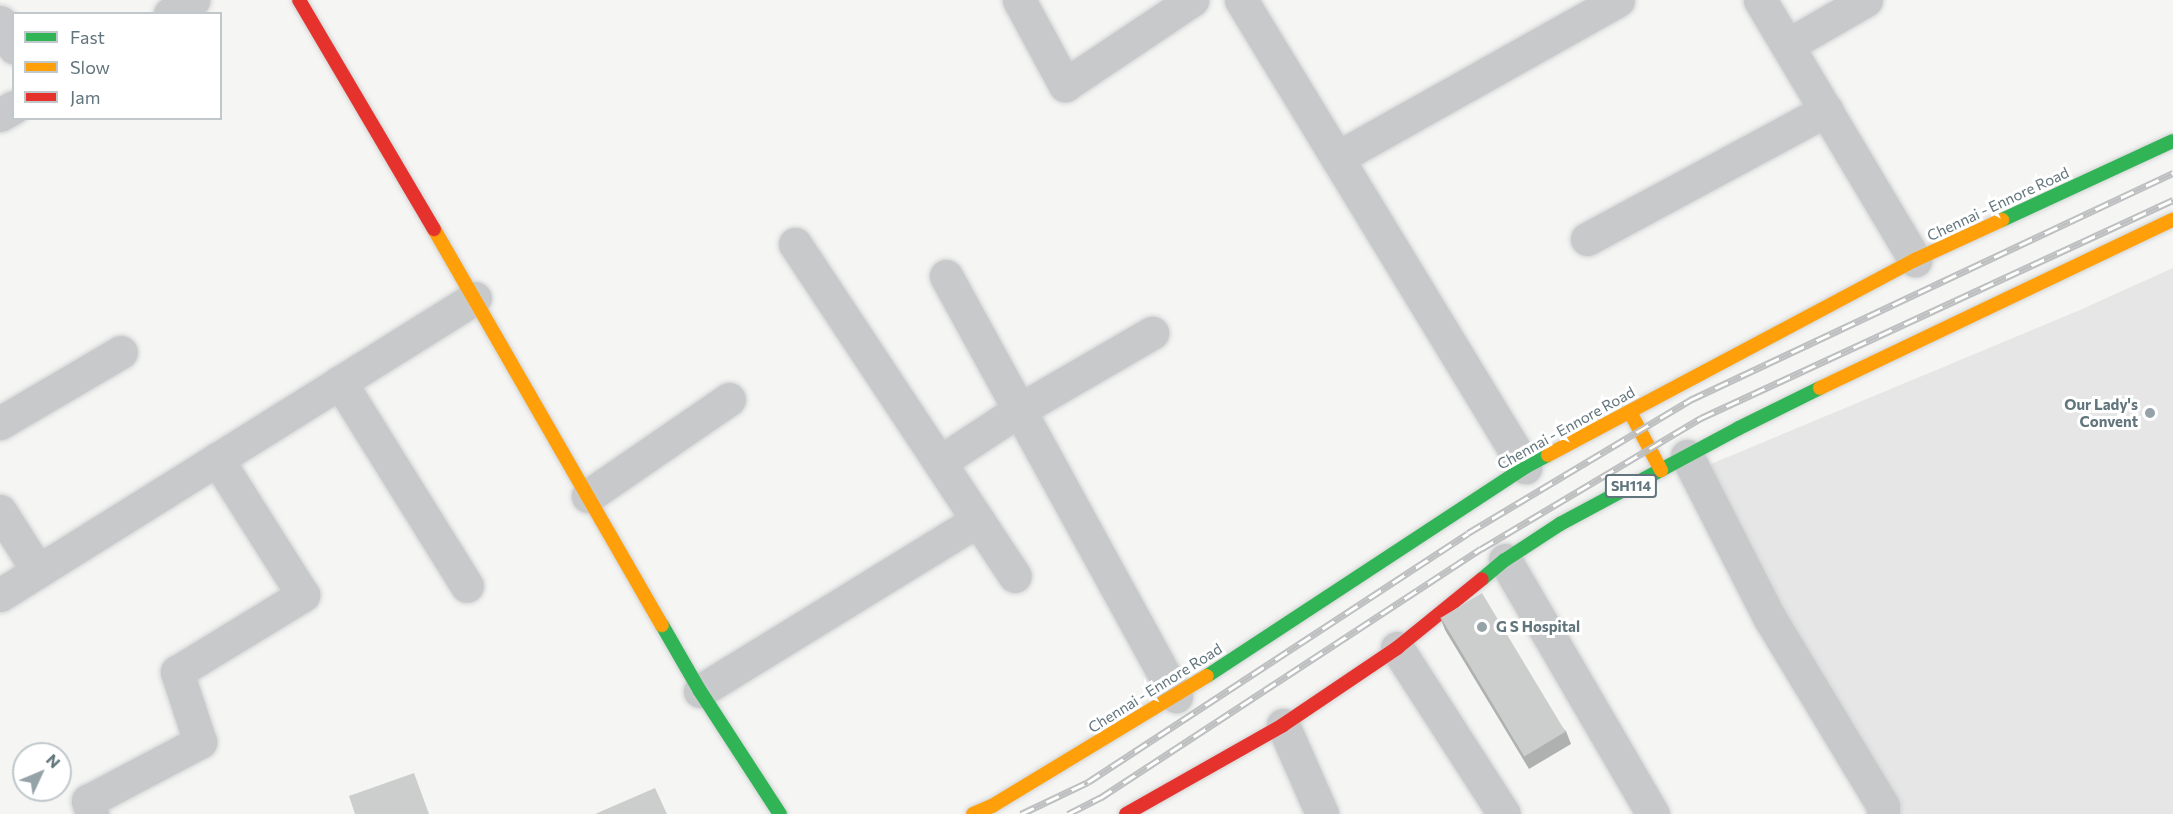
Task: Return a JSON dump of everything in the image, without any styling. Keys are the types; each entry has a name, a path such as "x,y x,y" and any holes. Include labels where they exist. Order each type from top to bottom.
{"main road":[{"path":"299,0 475,298 700,691 780,814"},
{"name":"Chennai - Ennore Road","path":"973,814 992,806 1176,696 1526,467 1915,260 2173,141"},
{"name":"SH114","path":"1126,814 1283,725 1397,648 1505,560 1560,524 1674,463 1948,326 2173,220"},
{"path":"1630,412 1674,463"}],"street":[{"path":"173,12 192,0"},
{"path":"1019,0 1065,85 1191,0"},
{"path":"1241,0 1526,467"},
{"path":"1337,158 1618,0"},
{"path":"1760,0 1915,260"},
{"path":"1788,45 1866,0"},
{"path":"0,22 12,43"},
{"path":"1587,238 1827,110"},
{"path":"795,244 1015,576"},
{"path":"946,276 1176,696"},
{"path":"0,595 475,298"},
{"path":"940,462 1019,410 1152,333"},
{"path":"0,423 121,352"},
{"path":"340,382 467,586"},
{"path":"588,496 729,399"},
{"path":"92,814 88,801 200,742 177,672 303,595 217,459"},
{"path":"1674,463 1883,806 1883,814"},
{"path":"0,511 38,571"},
{"path":"700,691 978,520"},
{"path":"1505,560 1653,814"},
{"path":"1397,648 1504,814"},
{"path":"1283,725 1322,814"}],"shaded area":[{"path":"2173,268 2173,814 1885,814 1699,469 2080,310"}],"building":[{"path":"1482,593 1565,732 1524,757 1441,618"},
{"path":"414,773 429,814 355,814 349,796"},
{"path":"655,788 667,814 595,814"}],"railway":[{"path":"1021,814 1088,782 1468,533 1690,400 2173,173"},
{"path":"1068,814 1100,798 1481,549 1701,418 2173,200"}],"traffic: fast":[{"path":"2002,220 2173,141"},
{"path":"1482,579 1505,560 1560,524 1739,428 1820,388"},
{"path":"1207,676 1525,467 1548,455"},
{"path":"662,625 700,691 780,814"}],"traffic: slow":[{"path":"1548,455 1915,260 2002,220"},
{"path":"1820,388 2173,220"},
{"path":"434,229 662,625"},
{"path":"1630,412 1661,470"},
{"path":"973,814 992,806 1207,676"}],"traffic: jam":[{"path":"299,0 434,229"},
{"path":"1126,814 1283,725 1397,648 1482,579"}],"place":[{"name":"Our Lady's Convent","path":"2150,413"},
{"name":"G S Hospital","path":"1482,627"}]}
